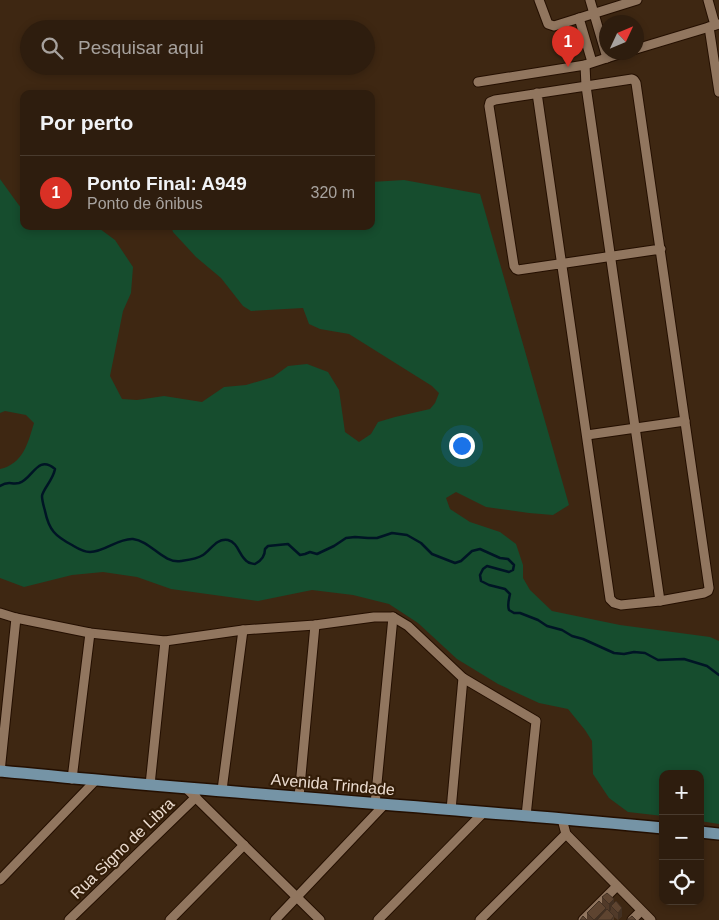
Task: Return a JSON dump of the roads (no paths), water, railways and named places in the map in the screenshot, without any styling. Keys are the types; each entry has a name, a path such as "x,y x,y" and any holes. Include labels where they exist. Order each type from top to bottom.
{"main road":[{"name":"Avenida Trindade","path":"0,771 95,781 659,828"},
{"path":"704,832 719,834"}],"street":[{"path":"539,0 546,21 550,26 637,0"},
{"path":"590,0 599,30"},
{"path":"708,0 715,25 719,92"},
{"path":"579,18 588,63 586,86 660,600"},
{"path":"644,47 715,25"},
{"path":"478,82 599,60"},
{"path":"537,93 562,264 586,435 610,599 614,603 621,605 704,593 709,588 661,249 636,82 632,79 537,93 490,102 489,106 515,268 518,270 562,264 610,256 661,249"},
{"path":"586,435 685,422"},
{"path":"0,613 90,634 165,641 243,630 315,625 374,617 393,617 408,626 463,678 536,721 526,816"},
{"path":"275,920 297,898 379,804 393,617"},
{"path":"0,771 16,618"},
{"path":"299,797 315,625"},
{"path":"222,790 243,630"},
{"path":"72,779 90,634"},
{"path":"150,785 165,641"},
{"path":"452,810 463,678"},
{"path":"0,880 95,781"},
{"path":"186,788 320,920"},
{"name":"Rua Signo de Libra","path":"69,920 196,797"},
{"path":"378,920 483,813"},
{"path":"562,819 566,834 651,920"},
{"path":"480,920 566,834"},
{"path":"170,920 244,845"},
{"path":"583,920 617,886"},
{"path":"632,920 641,910"}],"waterway":[{"path":"0,486 6,483 24,481 39,466 44,464 55,469 42,496 49,523 61,539 87,552 101,550 127,539 133,539 146,544 168,559 181,561 201,556 220,541 228,540 234,544 245,560 255,564 262,558 268,546 288,544 300,555 310,552 317,554 346,538 377,538 392,533 407,535 421,543 432,554 455,563 461,561 472,551 480,549 500,558 508,559 514,565 513,570 509,572 487,566 480,575 481,581 505,589 510,594 508,608 514,613 520,613 538,620 547,626 562,630 614,653 645,653 658,660 684,659 707,666 719,675"}],"place":[{"name":"Ponto Final: A949","path":"568,67"}]}
